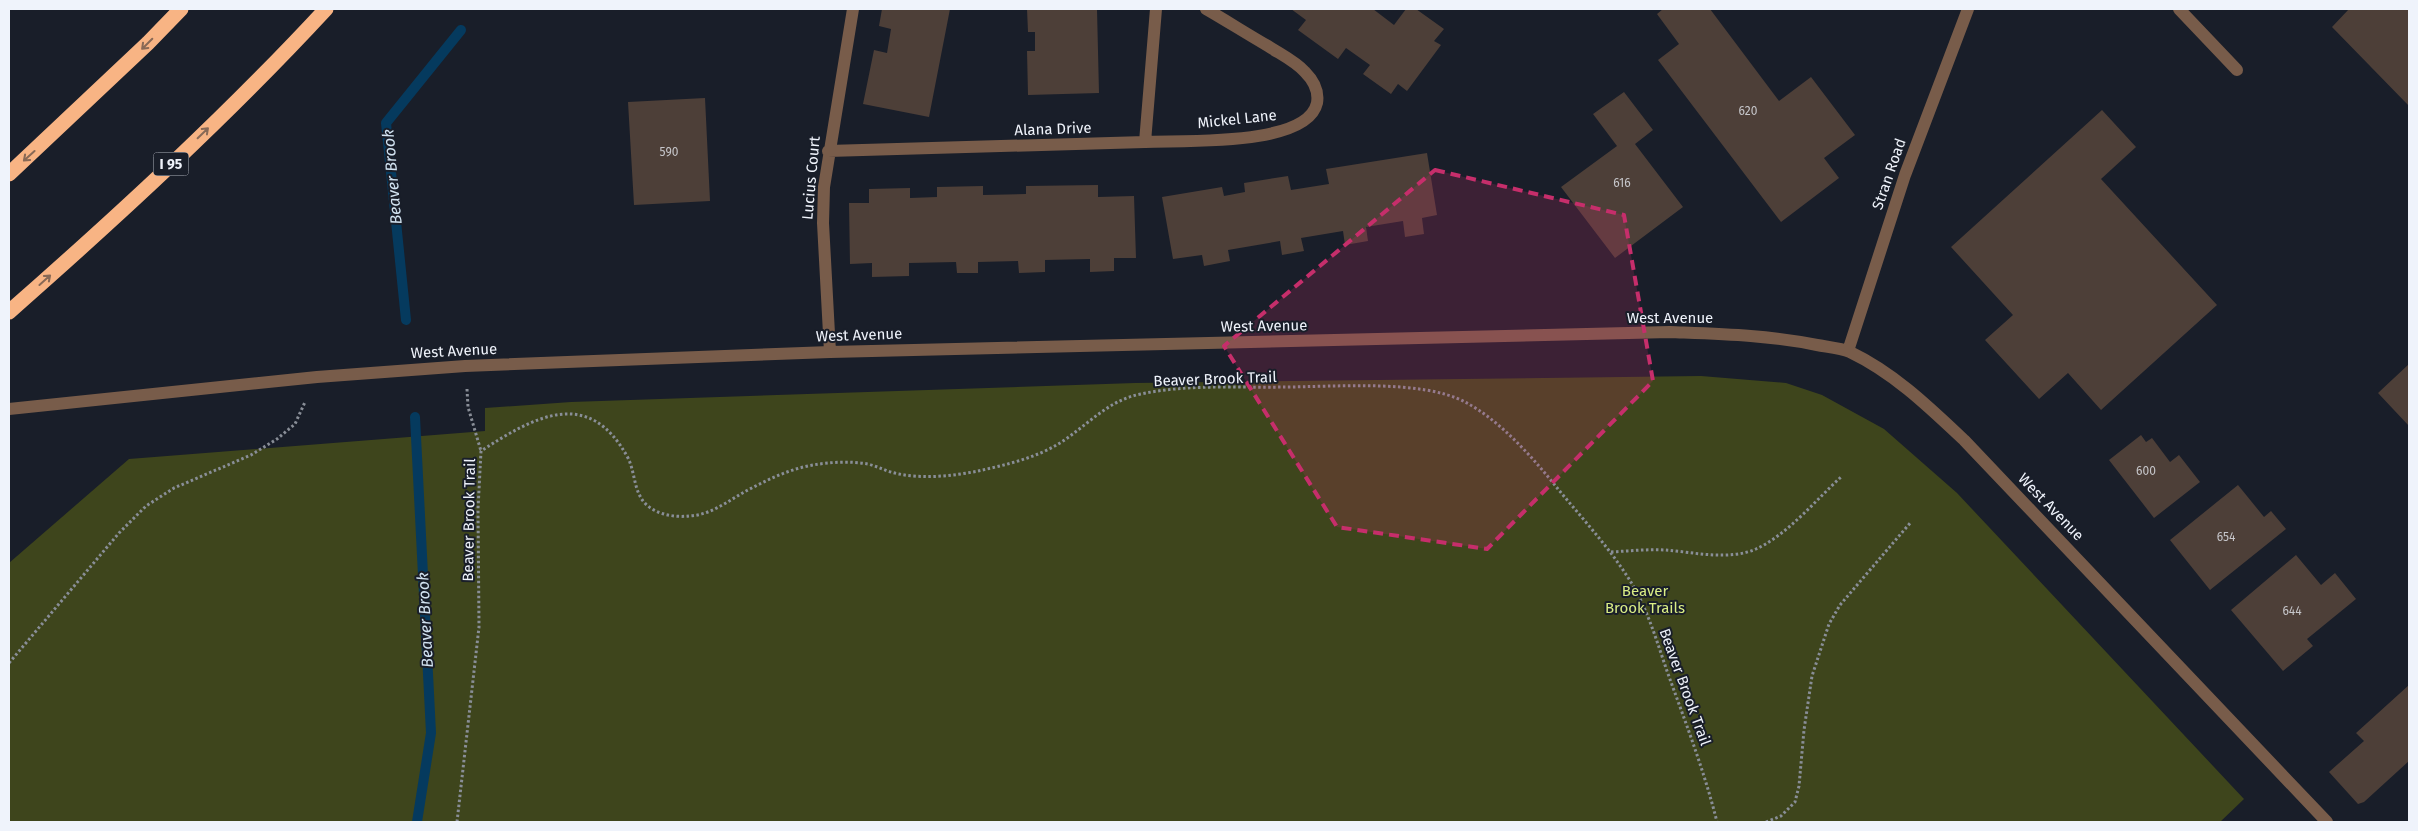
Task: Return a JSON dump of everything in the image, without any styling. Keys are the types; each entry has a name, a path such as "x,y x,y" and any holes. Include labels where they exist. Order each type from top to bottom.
{"highway":[{"path":"9,174 148,43 181,9"},
{"name":"I 95","path":"9,312 141,193 232,105 326,9"}],"street":[{"name":"Lucius Court","path":"830,352 823,223 824,188 828,151 853,9"},
{"path":"1145,142 1156,9"},
{"name":"Mickel Lane","path":"1145,142 1272,135 1294,128 1307,120 1316,109 1318,97 1315,85 1305,72 1281,54 1206,9"},
{"name":"Stran Road","path":"1848,352 1905,175 1968,9"},
{"path":"2179,9 2236,70"},
{"name":"Alana Drive","path":"828,151 1145,142"},
{"name":"West Avenue","path":"9,409 317,377 465,366 830,352 1670,332 1760,336 1848,352 1901,384 1964,440 2327,822"}],"path":[{"path":"465,366 468,406 482,451"},
{"path":"9,663 119,533 146,506 174,488 251,455 277,439 296,424 317,377"},
{"name":"Beaver Brook Trail","path":"458,822 479,627 478,509 482,451 512,431 560,414 577,414 597,420 629,459 640,497 649,507 669,516 691,517 716,509 744,492 783,473 813,465 844,462 866,464 898,474 926,477 973,472 1014,463 1058,445 1112,403 1140,394 1207,388 1371,386 1425,390 1464,401 1500,427 1542,468 1610,552 1630,579 1652,627 1697,751 1717,822"},
{"path":"1610,552 1665,550 1700,555 1724,555 1754,550 1774,539 1841,477"},
{"path":"1766,822 1782,816 1795,802 1799,786 1804,730 1812,676 1829,624 1840,605 1911,522"}],"highlighted area":[{"path":"1435,170 1624,215 1653,381 1487,549 1337,527 1224,346"}],"green space":[{"name":"Beaver Brook Trails","path":"1701,376 1786,383 1822,395 1884,429 1957,493 2244,799 2220,822 9,822 9,563 129,459 485,431 485,408 571,402 1135,383"}],"building":[{"path":"882,9 950,9 929,117 863,104 874,50 887,53 891,29 879,26"},
{"path":"1027,9 1097,9 1099,93 1028,95 1027,51 1035,51 1035,32 1028,32"},
{"path":"1291,9 1373,9 1394,25 1406,9 1416,9 1444,29 1434,41 1441,45 1407,91 1398,84 1391,94 1363,74 1370,65 1346,48 1338,59 1298,30 1306,20"},
{"path":"1663,9 1710,9 1779,101 1811,77 1855,135 1824,158 1839,178 1781,222 1658,60 1679,44 1657,14"},
{"path":"2349,9 2409,9 2409,106 2332,27"},
{"path":"1624,92 1653,130 1635,144 1683,207 1615,258 1561,187 1617,146 1593,114"},
{"path":"705,98 710,201 634,205 628,102"},
{"path":"2102,110 2136,147 2101,179 2217,305 2101,410 2068,373 2039,399 1985,340 2013,315 1951,247"},
{"path":"1427,153 1437,215 1422,218 1424,234 1405,237 1403,221 1366,227 1368,241 1345,245 1343,231 1301,238 1304,251 1282,255 1280,241 1228,250 1230,261 1204,266 1202,255 1173,259 1162,197 1222,187 1224,196 1245,192 1244,183 1288,176 1291,190 1329,184 1326,169"},
{"path":"1098,185 1098,197 1134,196 1136,258 1114,258 1114,271 1090,272 1090,259 1045,260 1045,272 1019,273 1018,261 978,262 978,273 957,273 956,262 909,263 909,276 872,277 872,263 850,264 849,203 869,203 869,189 910,188 910,198 937,197 937,187 983,186 983,195 1026,194 1026,186"},
{"path":"2409,364 2409,426 2378,393"},
{"path":"2141,435 2146,442 2152,438 2170,462 2179,455 2200,482 2154,518 2109,460"},
{"path":"2238,485 2264,517 2271,511 2286,529 2210,590 2170,540"},
{"path":"2296,555 2321,585 2335,573 2356,599 2307,639 2313,646 2283,671 2231,610"},
{"path":"2409,685 2409,761 2364,802 2358,804 2329,772 2364,741 2356,733"}],"waterway":[{"name":"Beaver Brook","path":"406,320 386,123 461,30"},
{"name":"Beaver Brook","path":"415,417 431,733 417,822"}]}
